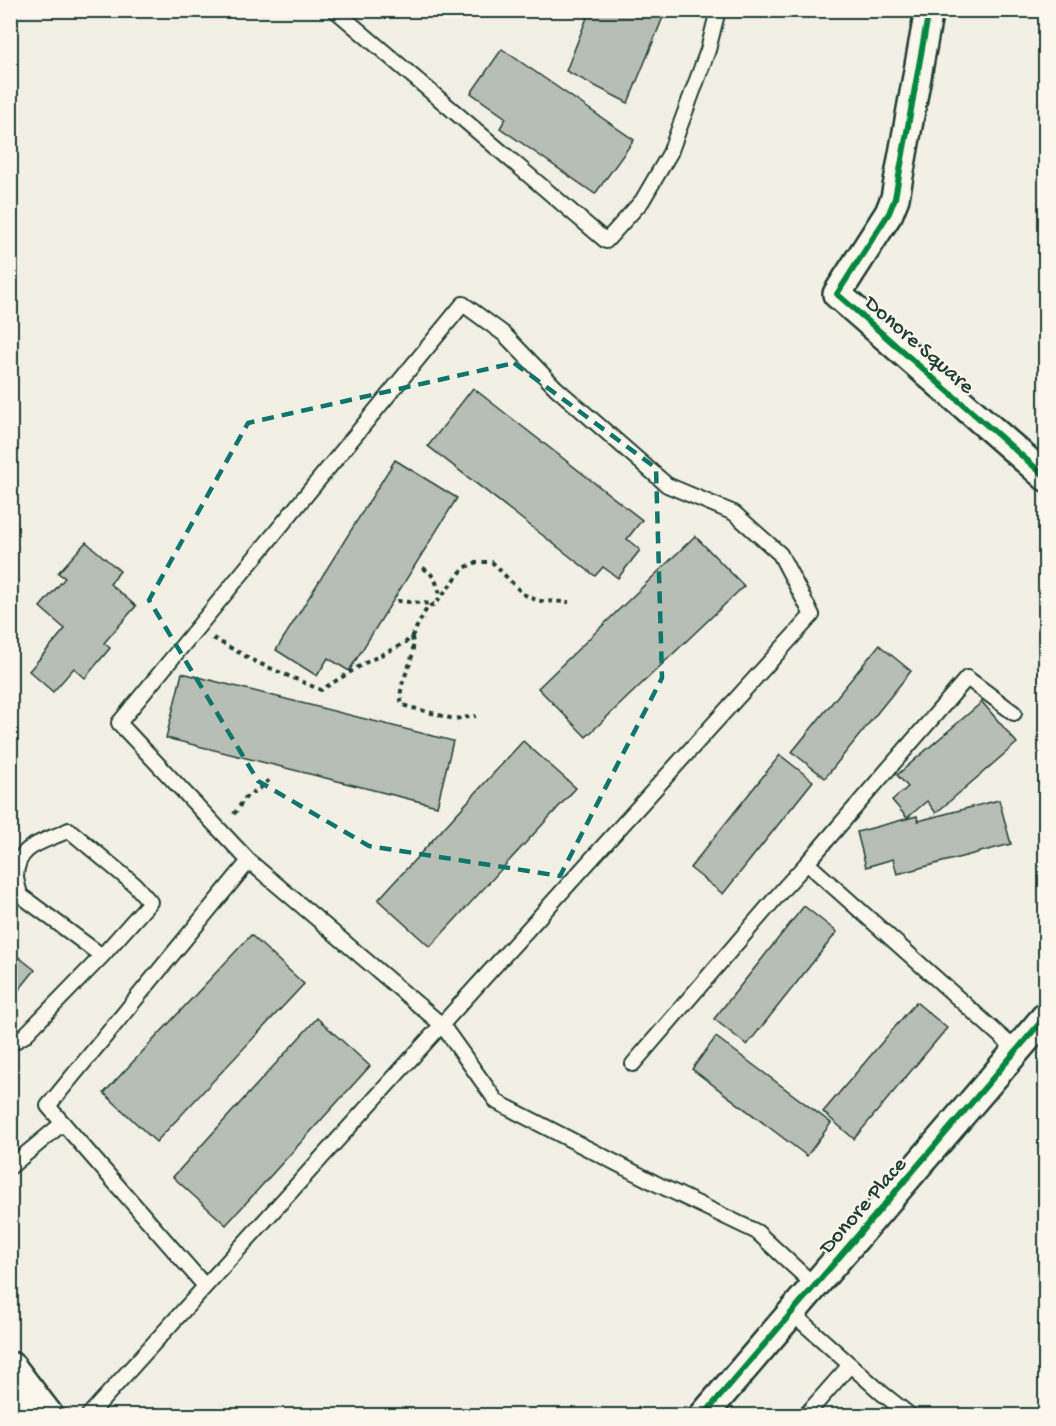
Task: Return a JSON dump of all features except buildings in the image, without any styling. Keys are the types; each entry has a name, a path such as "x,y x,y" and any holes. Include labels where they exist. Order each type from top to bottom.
{"main road":[{"path":"10,1369 46,1416"}],"street":[{"name":"Donore Square","path":"929,10 895,198 889,213 837,294 1046,477"},
{"name":"Donore Place","path":"703,1416 1046,1016"}],"lane":[{"path":"335,10 606,241 642,201 670,153 708,50 718,10"},
{"path":"88,1416 442,1025 812,615 780,554 734,513 667,485 556,387 504,334 463,304 119,723 249,861 442,1025 497,1102 757,1232 815,1286"},
{"path":"633,1064 967,678 1014,713"},
{"path":"10,1044 24,1036 102,956 150,902 135,885 69,830 30,847 21,856 16,877 20,895 102,956"},
{"path":"205,1286 48,1106 249,861"},
{"path":"807,863 1016,1050"},
{"path":"10,1167 63,1123"},
{"path":"792,1313 911,1416"},
{"path":"805,1416 850,1365"}],"path":[{"path":"197,628 256,662 321,690 365,663 405,643 412,636 427,608 435,604 464,568 477,562 492,562 523,594 538,601 569,602"},
{"path":"423,568 430,572 436,581 441,595"},
{"path":"397,601 435,604"},
{"path":"412,636 411,658 400,688 402,705 454,719 476,716"},
{"path":"220,831 246,798 271,778"}],"highlighted area":[{"path":"514,363 656,468 662,678 560,876 369,846 258,781 149,600 248,423"}],"cycle path":[{"path":"929,10 895,198 889,213 837,294 1046,477"},
{"path":"703,1416 1046,1016"}]}
